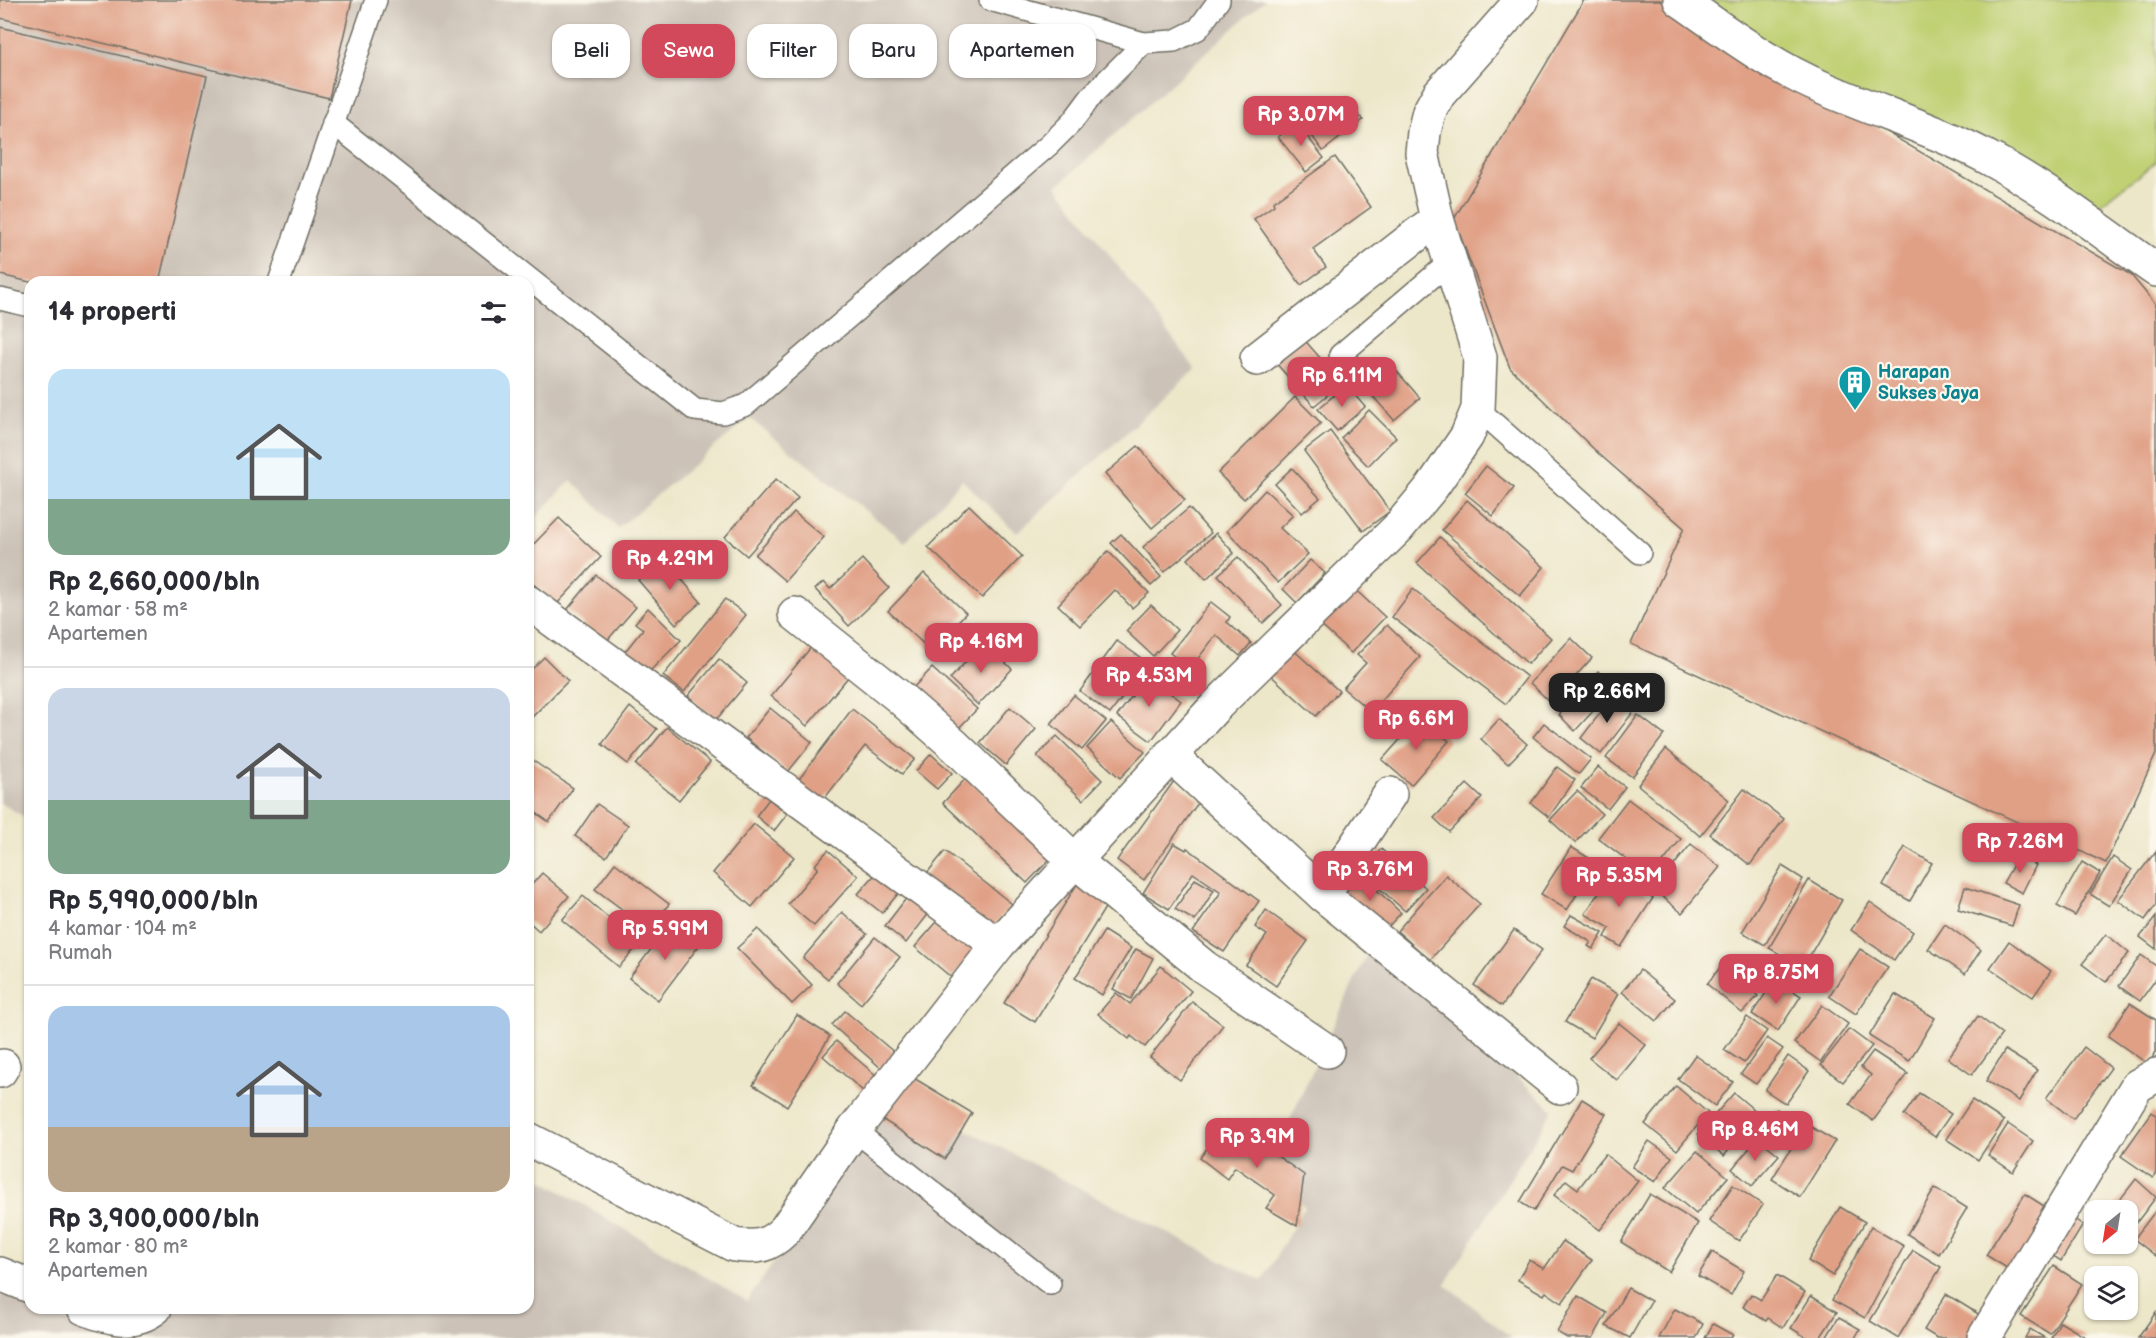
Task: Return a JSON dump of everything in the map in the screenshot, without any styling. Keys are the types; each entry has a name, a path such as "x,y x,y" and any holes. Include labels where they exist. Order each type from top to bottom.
{"street":[{"path":"534,1142 734,1245 756,1248 772,1243 785,1230 854,1130 998,945 1170,755 1398,528 1432,487 1467,436 1478,409 1480,357 1437,219 1422,153 1424,132 1429,112 1439,94 1522,0"},
{"path":"1680,0 1746,47 1788,71 1822,88 1954,141 1994,161 2034,184 2156,270"},
{"path":"1257,359 1437,219"},
{"path":"534,606 754,770 998,945"},
{"path":"795,614 898,696 1074,860 1204,967 1327,1051"},
{"path":"1170,755 1323,896 1560,1087"},
{"path":"1323,896 1390,794"},
{"path":"1984,1338 2137,1086 2156,1075"},
{"path":"0,1274 24,1284"},
{"path":"105,1314 122,1319 138,1318 145,1314"}],"lane":[{"path":"281,276 376,0"},
{"path":"990,0 1144,43 1174,41 1198,28 1219,0"},
{"path":"534,282 695,410 723,413 746,405 1048,145 1072,122 1093,94 1144,43"},
{"path":"333,123 526,276"},
{"path":"1340,355 1451,261"},
{"path":"0,299 24,305"},
{"path":"1478,409 1640,553"},
{"path":"854,1130 1050,1284"}],"shaded area":[{"path":"0,0 1265,0 1057,186 1196,369 1017,533 962,480 905,542 749,418 618,528 571,480 534,520 534,276 24,276 24,817 0,803"},
{"path":"1372,943 1553,1110 1445,1284 1512,1338 136,1338 150,1314 534,1314 534,1176 747,1301 892,1092 1262,1281 1305,1207 1266,1171"},
{"path":"0,1292 24,1302 24,1314 53,1314 109,1338 0,1338"}],"green space":[{"path":"1656,0 2156,0 2156,162 2088,214"}],"building":[{"path":"0,0 352,0 329,98 0,18"},
{"name":"Harapan Sukses Jaya","path":"1584,0 1660,0 2131,275 2156,305 2156,754 2106,863 1631,644 1684,528 1599,454 1510,368 1454,219"},
{"path":"0,27 207,76 160,276 24,276 24,281 0,275"},
{"path":"1346,99 1363,120 1323,151 1307,129"},
{"path":"1297,123 1324,158 1306,172 1278,137"},
{"path":"1335,157 1371,207 1313,249 1326,267 1301,285 1254,219 1274,205 1273,202"},
{"path":"1301,336 1342,383 1314,406 1273,360"},
{"path":"1387,360 1420,398 1394,420 1361,383"},
{"path":"1346,385 1365,407 1337,431 1318,409"},
{"path":"1295,397 1321,423 1244,499 1218,473"},
{"path":"1369,410 1396,437 1368,466 1341,438"},
{"path":"1330,431 1390,511 1363,531 1304,451"},
{"path":"1138,446 1185,500 1152,528 1105,474"},
{"path":"1486,466 1514,488 1493,516 1465,493"},
{"path":"1292,468 1320,498 1302,513 1275,484"},
{"path":"776,479 798,498 747,556 725,537"},
{"path":"1265,490 1293,515 1280,528 1308,554 1278,583 1227,531"},
{"path":"1467,500 1544,567 1520,596 1442,530"},
{"path":"969,505 1022,556 982,598 928,547"},
{"path":"1189,508 1211,533 1164,572 1143,547"},
{"path":"794,512 824,537 785,581 755,555"},
{"path":"559,518 601,557 556,605 534,585 534,544"},
{"path":"1216,533 1234,553 1206,579 1188,559"},
{"path":"1121,534 1161,577 1151,586 1111,543"},
{"path":"1440,537 1551,638 1528,664 1417,563"},
{"path":"1108,551 1149,593 1132,608 1115,590 1080,626 1058,605"},
{"path":"1238,557 1282,605 1263,623 1218,575"},
{"path":"664,559 701,602 676,624 638,580"},
{"path":"862,559 889,588 849,626 815,589 824,582 830,589"},
{"path":"1310,560 1325,573 1297,603 1283,589"},
{"path":"924,573 966,613 930,650 888,611"},
{"path":"596,575 636,607 605,643 567,610"},
{"path":"1348,583 1385,617 1351,653 1314,619"},
{"path":"1413,589 1527,677 1506,704 1392,617"},
{"path":"725,599 746,615 684,692 663,676"},
{"path":"1211,602 1230,617 1227,622 1251,643 1240,656 1216,635 1190,669 1170,653"},
{"path":"1151,605 1177,630 1153,656 1126,631"},
{"path":"648,608 681,640 643,678 619,659 643,629 635,623"},
{"path":"1387,625 1420,657 1371,712 1343,688 1366,663 1357,655"},
{"path":"1571,638 1592,658 1551,703 1530,683"},
{"path":"1117,641 1148,663 1110,714 1080,691"},
{"path":"984,642 1012,669 978,705 950,679"},
{"path":"812,646 849,676 807,726 771,696"},
{"path":"1290,647 1339,691 1316,716 1267,672"},
{"path":"544,657 568,681 534,715 534,667"},
{"path":"719,659 747,683 716,720 688,696"},
{"path":"932,668 977,709 957,730 912,689"},
{"path":"1598,671 1615,687 1575,731 1559,715"},
{"path":"1147,676 1181,701 1151,741 1117,716"},
{"path":"1074,695 1106,721 1082,750 1051,724"},
{"path":"1614,695 1634,711 1601,754 1581,738"},
{"path":"630,707 657,729 628,764 602,744"},
{"path":"1010,707 1036,729 1006,765 980,743"},
{"path":"770,708 812,742 788,772 746,738"},
{"path":"852,709 915,759 902,774 865,746 818,807 793,787"},
{"path":"1638,715 1664,735 1632,777 1606,758"},
{"path":"1421,716 1449,741 1411,785 1382,760"},
{"path":"1499,719 1527,744 1508,764 1481,739"},
{"path":"1111,722 1145,752 1120,778 1087,748"},
{"path":"1544,723 1591,759 1579,774 1533,737"},
{"path":"667,727 710,762 679,800 636,765"},
{"path":"1057,736 1102,780 1083,800 1037,756"},
{"path":"1666,749 1729,800 1700,836 1638,785"},
{"path":"931,754 952,773 937,789 916,771"},
{"path":"534,761 573,788 549,822 534,811"},
{"path":"1557,767 1575,780 1549,817 1531,803"},
{"path":"1598,767 1625,787 1608,809 1581,788"},
{"path":"967,777 1051,858 1027,883 943,803"},
{"path":"1174,781 1200,800 1144,880 1117,860"},
{"path":"1467,784 1482,798 1449,832 1434,818"},
{"path":"1744,789 1784,819 1750,865 1710,834"},
{"path":"1577,791 1602,814 1575,843 1550,820"},
{"path":"769,799 787,814 774,831 756,816"},
{"path":"1628,799 1681,839 1651,878 1598,838"},
{"path":"597,804 628,825 606,857 575,836"},
{"path":"754,824 794,857 752,907 713,873"},
{"path":"1174,843 1186,850 1187,848 1259,901 1224,952 1193,932 1221,892 1193,873 1169,909 1143,893"},
{"path":"1691,844 1720,867 1682,913 1654,890"},
{"path":"1571,847 1597,863 1567,910 1541,894"},
{"path":"1905,847 1932,863 1910,901 1883,886"},
{"path":"1381,849 1426,888 1405,911 1361,872"},
{"path":"828,850 858,876 814,926 788,904 818,868 815,865"},
{"path":"945,851 1012,904 990,931 923,878"},
{"path":"2156,851 2156,905 2145,920 2118,900"},
{"path":"2018,856 2036,865 2022,893 2003,883"},
{"path":"2113,857 2132,870 2109,906 2090,894"},
{"path":"2082,862 2100,873 2075,916 2057,906"},
{"path":"615,863 669,904 650,930 595,889"},
{"path":"1782,866 1803,879 1765,945 1742,932"},
{"path":"879,870 902,889 882,913 858,894"},
{"path":"1358,872 1401,913 1382,933 1338,892"},
{"path":"542,873 569,896 539,931 534,926 534,882"},
{"path":"1611,873 1653,898 1621,947 1605,937 1610,928 1585,914"},
{"path":"1446,875 1480,904 1430,960 1397,931"},
{"path":"1195,879 1214,890 1195,921 1175,909"},
{"path":"1809,880 1842,900 1803,967 1769,948"},
{"path":"1077,884 1108,903 1035,1022 1004,1003"},
{"path":"1965,887 2019,905 2012,926 1958,909"},
{"path":"583,896 639,944 619,967 562,920"},
{"path":"908,896 930,912 906,943 885,926"},
{"path":"1870,902 1913,932 1894,960 1851,930"},
{"path":"1266,910 1308,941 1276,986 1246,965 1267,935 1255,927"},
{"path":"842,912 867,934 828,979 803,958"},
{"path":"943,915 979,947 952,978 915,947"},
{"path":"1571,915 1603,933 1593,949 1588,946 1591,942 1564,926"},
{"path":"2156,917 2156,949 2140,937"},
{"path":"672,922 701,943 658,1000 629,978"},
{"path":"1945,924 1981,950 1965,974 1928,949"},
{"path":"758,929 812,985 792,1004 737,948"},
{"path":"1514,930 1542,950 1502,1006 1474,985"},
{"path":"1104,931 1131,948 1102,995 1075,978"},
{"path":"2106,934 2129,953 2106,982 2082,964"},
{"path":"875,937 900,957 861,1004 837,983"},
{"path":"2009,941 2051,971 2033,997 1990,968"},
{"path":"1136,949 1153,958 1131,999 1113,989"},
{"path":"1860,949 1888,967 1856,1014 1829,996"},
{"path":"2141,955 2156,966 2156,979 2140,1001 2119,986"},
{"path":"1722,965 1758,996 1742,1013 1707,984"},
{"path":"1161,966 1191,991 1145,1047 1131,1036 1129,1039 1098,1014 1116,993 1130,1004"},
{"path":"1640,970 1675,999 1657,1021 1622,992"},
{"path":"1591,979 1618,994 1592,1038 1565,1022"},
{"path":"1775,979 1801,996 1778,1031 1752,1014"},
{"path":"1895,994 1935,1018 1909,1061 1869,1036"},
{"path":"1192,1002 1223,1025 1180,1080 1150,1057"},
{"path":"2130,1003 2156,1020 2156,1052 2148,1064 2108,1036"},
{"path":"1822,1005 1848,1024 1821,1062 1794,1043"},
{"path":"845,1011 895,1053 882,1069 832,1025"},
{"path":"797,1015 830,1036 787,1106 753,1085"},
{"path":"1978,1016 2002,1034 1972,1075 1948,1058"},
{"path":"1747,1017 1767,1031 1744,1063 1724,1050"},
{"path":"1619,1023 1646,1045 1617,1080 1589,1058"},
{"path":"1849,1029 1872,1046 1843,1082 1821,1065"},
{"path":"1767,1038 1783,1049 1756,1084 1741,1074"},
{"path":"836,1041 878,1077 864,1092 823,1056"},
{"path":"2084,1047 2111,1068 2073,1119 2046,1098"},
{"path":"2005,1050 2037,1070 2019,1101 1986,1081"},
{"path":"1873,1051 1908,1074 1873,1121 1850,1104 1871,1075 1861,1067"},
{"path":"1695,1055 1733,1082 1715,1106 1678,1079"},
{"path":"1788,1056 1809,1071 1786,1104 1765,1090"},
{"path":"907,1074 972,1113 945,1159 880,1118"},
{"path":"1676,1086 1708,1113 1677,1150 1645,1124"},
{"path":"1734,1093 1759,1114 1724,1156 1698,1134"},
{"path":"1919,1093 1951,1114 1935,1137 1904,1115"},
{"path":"1582,1099 1606,1114 1572,1170 1562,1165 1534,1211 1520,1202"},
{"path":"1972,1100 2004,1121 1978,1160 1946,1139"},
{"path":"1777,1109 1801,1125 1788,1144 1764,1129"},
{"path":"2152,1112 2156,1115 2156,1173 2153,1178 2121,1156"},
{"path":"1227,1120 1304,1175 1297,1226 1266,1208 1275,1195 1235,1167 1227,1179 1200,1158"},
{"path":"1806,1124 1835,1141 1800,1197 1772,1179"},
{"path":"2008,1124 2033,1141 2013,1172 1988,1155"},
{"path":"1758,1138 1779,1155 1752,1186 1732,1169"},
{"path":"1649,1141 1672,1157 1655,1182 1632,1167"},
{"path":"1697,1151 1728,1177 1696,1214 1665,1188"},
{"path":"1605,1154 1638,1181 1600,1230 1554,1195 1566,1180 1578,1189"},
{"path":"2136,1179 2156,1197 2138,1221 2138,1200 2120,1200"},
{"path":"1733,1185 1763,1205 1739,1241 1709,1221"},
{"path":"1935,1188 1967,1208 1939,1254 1907,1234"},
{"path":"1650,1194 1698,1223 1669,1272 1621,1242"},
{"path":"2025,1194 2052,1211 2013,1272 1986,1255"},
{"path":"1840,1207 1865,1222 1833,1276 1808,1261"},
{"path":"2156,1210 2156,1256 2138,1242 2138,1234"},
{"path":"2064,1212 2083,1225 2061,1261 2041,1248"},
{"path":"1871,1227 1904,1246 1865,1318 1832,1300"},
{"path":"1563,1241 1592,1260 1562,1303 1546,1292 1544,1295 1518,1280 1529,1260 1544,1269"},
{"path":"1913,1250 1941,1267 1898,1338 1870,1321"},
{"path":"1712,1252 1744,1271 1731,1295 1698,1276"},
{"path":"2054,1266 2082,1284 2050,1334 2021,1316"},
{"path":"1777,1275 1805,1292 1783,1328 1768,1318 1766,1321 1743,1307 1751,1294 1761,1300"},
{"path":"1628,1288 1651,1301 1630,1338 1606,1326"},
{"path":"1946,1294 1988,1320 1976,1338 1937,1338 1924,1330"},
{"path":"1578,1296 1607,1313 1593,1338 1567,1338 1557,1332"},
{"path":"1811,1296 1837,1312 1820,1338 1807,1338 1791,1328"},
{"path":"1675,1309 1703,1324 1696,1338 1659,1338"},
{"path":"2156,1312 2156,1338 2138,1338"},
{"path":"1839,1317 1860,1329 1855,1338 1826,1338"},
{"path":"2060,1322 2087,1338 2051,1338"},
{"path":"1713,1324 1733,1335 1731,1338 1705,1338"},
{"path":"2030,1329 2045,1338 2025,1338"}],"place":[{"name":"Harapan Sukses Jaya","path":"1855,411"}]}
